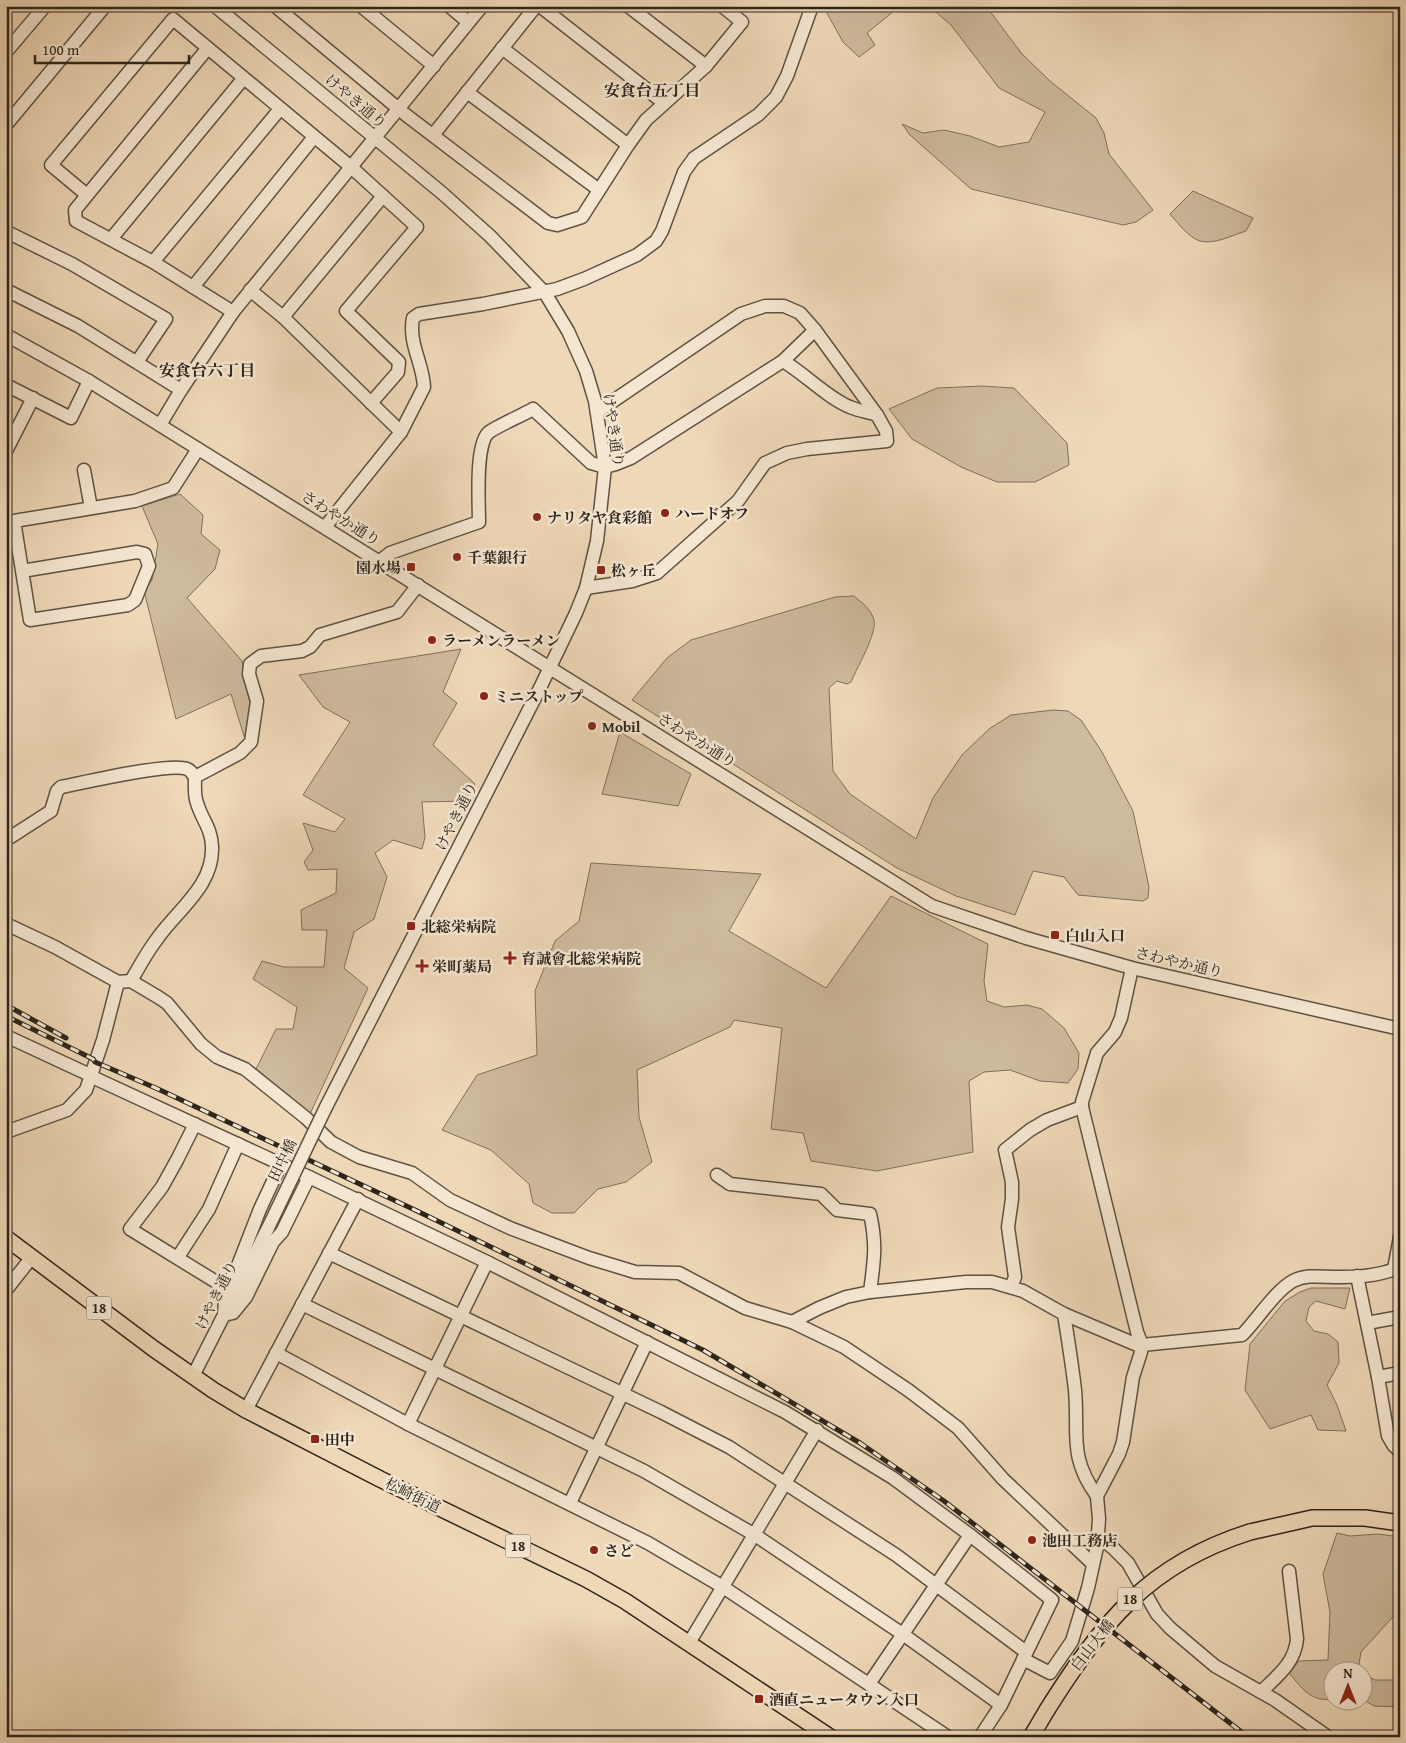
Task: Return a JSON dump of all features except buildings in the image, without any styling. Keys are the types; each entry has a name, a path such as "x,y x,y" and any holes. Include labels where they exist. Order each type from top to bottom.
{"main road":[{"name":"松崎街道","path":"6,1238 193,1376 246,1410 371,1475 586,1579 625,1601 830,1737"},
{"name":"白山大橋","path":"1031,1737 1079,1660 1129,1600 1151,1582 1187,1559 1226,1540 1250,1532 1312,1518 1356,1518 1400,1523"}],"street":[{"path":"6,52 45,6"},
{"path":"6,125 105,6"},
{"name":"けやき通り","path":"215,6 442,193 490,236 545,292 568,330 586,371 597,412 605,467 598,541 586,588 550,667 326,1107"},
{"path":"275,6 399,109 548,223 556,225 582,217 646,120 706,66 742,22 722,6"},
{"path":"361,6 434,66"},
{"path":"448,6 468,22"},
{"path":"160,425 233,312 482,6"},
{"path":"433,135 538,6 664,103"},
{"path":"628,6 706,66"},
{"path":"325,527 401,432 424,387 424,378 411,337 413,318 419,314 545,292 584,279 637,255 656,241 662,231 684,172 694,158 758,115 776,97 787,76 812,6"},
{"path":"87,194 50,166 172,19 350,167 417,227 346,311 399,362 398,372 371,403"},
{"path":"502,48 628,145"},
{"path":"207,49 75,210 76,220 153,262 233,312"},
{"path":"111,239 243,79"},
{"path":"467,92 599,190"},
{"path":"153,262 280,109"},
{"path":"193,287 314,137"},
{"path":"283,317 383,196"},
{"path":"6,234 72,264 166,319 137,362"},
{"path":"6,290 78,326 181,390"},
{"path":"250,290 283,317 401,432"},
{"path":"586,588 632,581 657,573 738,501 765,463 786,453 807,449 887,441 886,431 877,415 815,330 800,313 784,306 765,306 741,314 597,412"},
{"path":"380,561 390,553 479,522 478,473 483,441 488,433 533,409 590,463 605,467 616,464 631,458 783,361 815,330"},
{"name":"さわやか通り","path":"6,335 89,381 932,906 1026,938 1132,968 1400,1029"},
{"path":"783,361 850,407 877,415"},
{"path":"6,385 71,418 89,381"},
{"path":"7,446 33,398"},
{"path":"22,571 137,552 145,554 149,566 134,600 128,605 30,620 22,571 14,521 135,501 173,488 198,449"},
{"path":"84,470 91,508"},
{"path":"195,777 240,753 251,742 257,701 249,674 250,664 261,656 302,651 310,647 320,635 397,612 418,585"},
{"path":"6,840 52,811 56,791 61,787 163,768 185,768 190,770 195,777 196,802 209,828 212,847 208,870 199,889 124,982 86,1090 67,1110 6,1132"},
{"path":"6,924 167,1003 201,1044 217,1057 244,1069 306,1118 331,1142 359,1157 412,1173 450,1200 519,1232 589,1258 635,1272 679,1273 745,1308 792,1322 844,1347 908,1390 958,1428 1003,1479 1093,1564"},
{"path":"1097,1496 1119,1454 1123,1442 1133,1377 1142,1346 1082,1106 1097,1053 1114,1032 1121,1018 1132,968"},
{"path":"6,1036 358,1199 648,1342 817,1430 893,1478 970,1535 1052,1600 1001,1705 980,1737"},
{"path":"1012,1287 1014,1277 1008,1227 1012,1199 1012,1182 1005,1150 1030,1130 1047,1120 1082,1106"},
{"name":"田中橋","path":"268,1228 326,1107"},
{"path":"194,1124 167,1178 130,1229 226,1288"},
{"path":"178,1257 209,1209 238,1144"},
{"path":"281,1164 260,1209 237,1268 226,1288 224,1315 233,1312 246,1297 273,1242 282,1232 310,1177"},
{"path":"717,1175 730,1184 821,1194 837,1210 870,1214 875,1235 875,1255 870,1292"},
{"path":"246,1410 358,1199"},
{"name":"けやき通り","path":"193,1376 268,1228"},
{"path":"792,1322 830,1302 870,1292 966,1282 992,1282 1012,1287 1043,1301 1064,1314 1142,1346 1242,1335 1283,1288 1293,1281 1316,1276 1374,1275 1397,1268 1400,1237"},
{"path":"329,1254 661,1412 729,1447 786,1482 896,1555 1025,1656 1050,1673 1072,1641 1088,1588 1098,1536 1097,1496 1082,1470 1077,1453 1075,1392 1064,1314"},
{"path":"6,1290 32,1257"},
{"path":"408,1424 487,1262"},
{"path":"1357,1276 1388,1436 1394,1446 1400,1451"},
{"path":"302,1304 644,1471 755,1534 904,1635 1001,1705"},
{"path":"1367,1324 1400,1317"},
{"path":"570,1503 648,1342"},
{"path":"276,1353 408,1424 648,1542 723,1587 948,1737"},
{"path":"1378,1377 1400,1373"},
{"path":"689,1643 817,1430"},
{"path":"869,1684 970,1535"},
{"path":"1098,1536 1128,1563 1157,1614 1170,1628 1215,1666 1261,1692 1328,1737"},
{"path":"1261,1692 1289,1663 1296,1650 1297,1639 1289,1572"}],"shaded area":[{"path":"823,6 900,6 867,33 875,45 859,57 843,42"},
{"path":"929,6 986,6 1022,54 1050,81 1096,118 1104,133 1109,154 1153,210 1136,222 1123,225 971,189 910,135 902,124 923,133 944,130 970,136 999,147 1029,142 1045,112 999,88 951,25"},
{"path":"1193,191 1253,218 1246,231 1211,242 1200,241 1192,237 1170,214"},
{"path":"982,386 1014,388 1067,443 1069,465 1035,482 997,482 961,467 912,439 889,409 937,388"},
{"path":"180,494 203,515 201,534 220,550 215,569 187,598 242,661 250,704 245,739 231,694 176,719 144,591 152,580 158,544 142,506"},
{"path":"854,596 866,606 873,616 873,633 851,682 847,684 837,681 829,688 833,771 850,794 916,839 933,798 962,755 989,729 1011,715 1053,710 1068,711 1081,720 1102,752 1133,811 1149,887 1148,898 1143,901 1078,895 1064,877 1033,871 1015,915 956,896 897,868 632,700 667,658 691,640 835,597"},
{"path":"461,649 443,692 457,703 433,745 475,784 465,801 422,802 425,837 422,849 393,840 375,853 387,877 374,919 354,932 344,968 368,988 310,1114 255,1071 276,1029 293,1029 297,1007 253,979 262,961 284,967 324,967 327,930 302,930 301,910 336,893 337,869 308,870 304,862 313,850 303,823 335,832 345,819 303,795 350,722 323,707 299,675"},
{"path":"620,732 691,774 678,806 602,794"},
{"path":"591,863 761,874 729,931 826,988 891,896 988,944 984,981 987,1001 1004,1007 1027,1005 1042,1009 1064,1028 1079,1053 1078,1069 1068,1083 1040,1081 1010,1070 984,1072 969,1081 973,1152 877,1171 811,1161 803,1133 771,1129 782,1028 734,1020 730,1027 637,1070 639,1117 652,1162 626,1182 598,1189 574,1213 552,1213 533,1203 529,1184 491,1150 442,1130 477,1075 537,1055 535,991 555,941 579,921"},
{"path":"1311,1288 1350,1288 1345,1309 1316,1301 1309,1307 1306,1321 1314,1331 1328,1334 1338,1342 1339,1363 1327,1385 1337,1405 1346,1431 1318,1430 1311,1415 1270,1429 1245,1390 1250,1344 1285,1301"},
{"path":"1337,1533 1350,1536 1378,1534 1400,1537 1400,1609 1361,1652 1360,1660 1328,1660 1330,1612 1323,1574"},
{"path":"1324,1660 1324,1699 1308,1693 1289,1673 1299,1661"},
{"path":"1374,1679 1400,1680 1400,1707 1374,1706"}],"railway":[{"path":"6,1005 66,1038"},
{"path":"6,1016 93,1059 95,1062 158,1089 415,1210 703,1350 860,1443 944,1501 1248,1737"}],"place":[{"name":"ハードオフ","path":"665,513"},
{"name":"ナリタヤ食彩館","path":"537,517"},
{"name":"千葉銀行","path":"457,557"},
{"name":"園水場","path":"411,567"},
{"name":"松ヶ丘","path":"601,570"},
{"name":"ラーメンラーメン","path":"432,640"},
{"name":"ミニストップ","path":"484,696"},
{"name":"Mobil","path":"592,726"},
{"name":"北総栄病院","path":"411,926"},
{"name":"白山入口","path":"1055,935"},
{"name":"育誠會北総栄病院","path":"510,958"},
{"name":"栄町薬局","path":"422,966"},
{"name":"田中","path":"315,1439"},
{"name":"池田工務店","path":"1032,1540"},
{"name":"さど","path":"594,1550"},
{"name":"酒直ニュータウン入口","path":"759,1699"}],"district":[{"name":"安食台五丁目","path":"652,90"},
{"name":"安食台六丁目","path":"207,370"}]}
